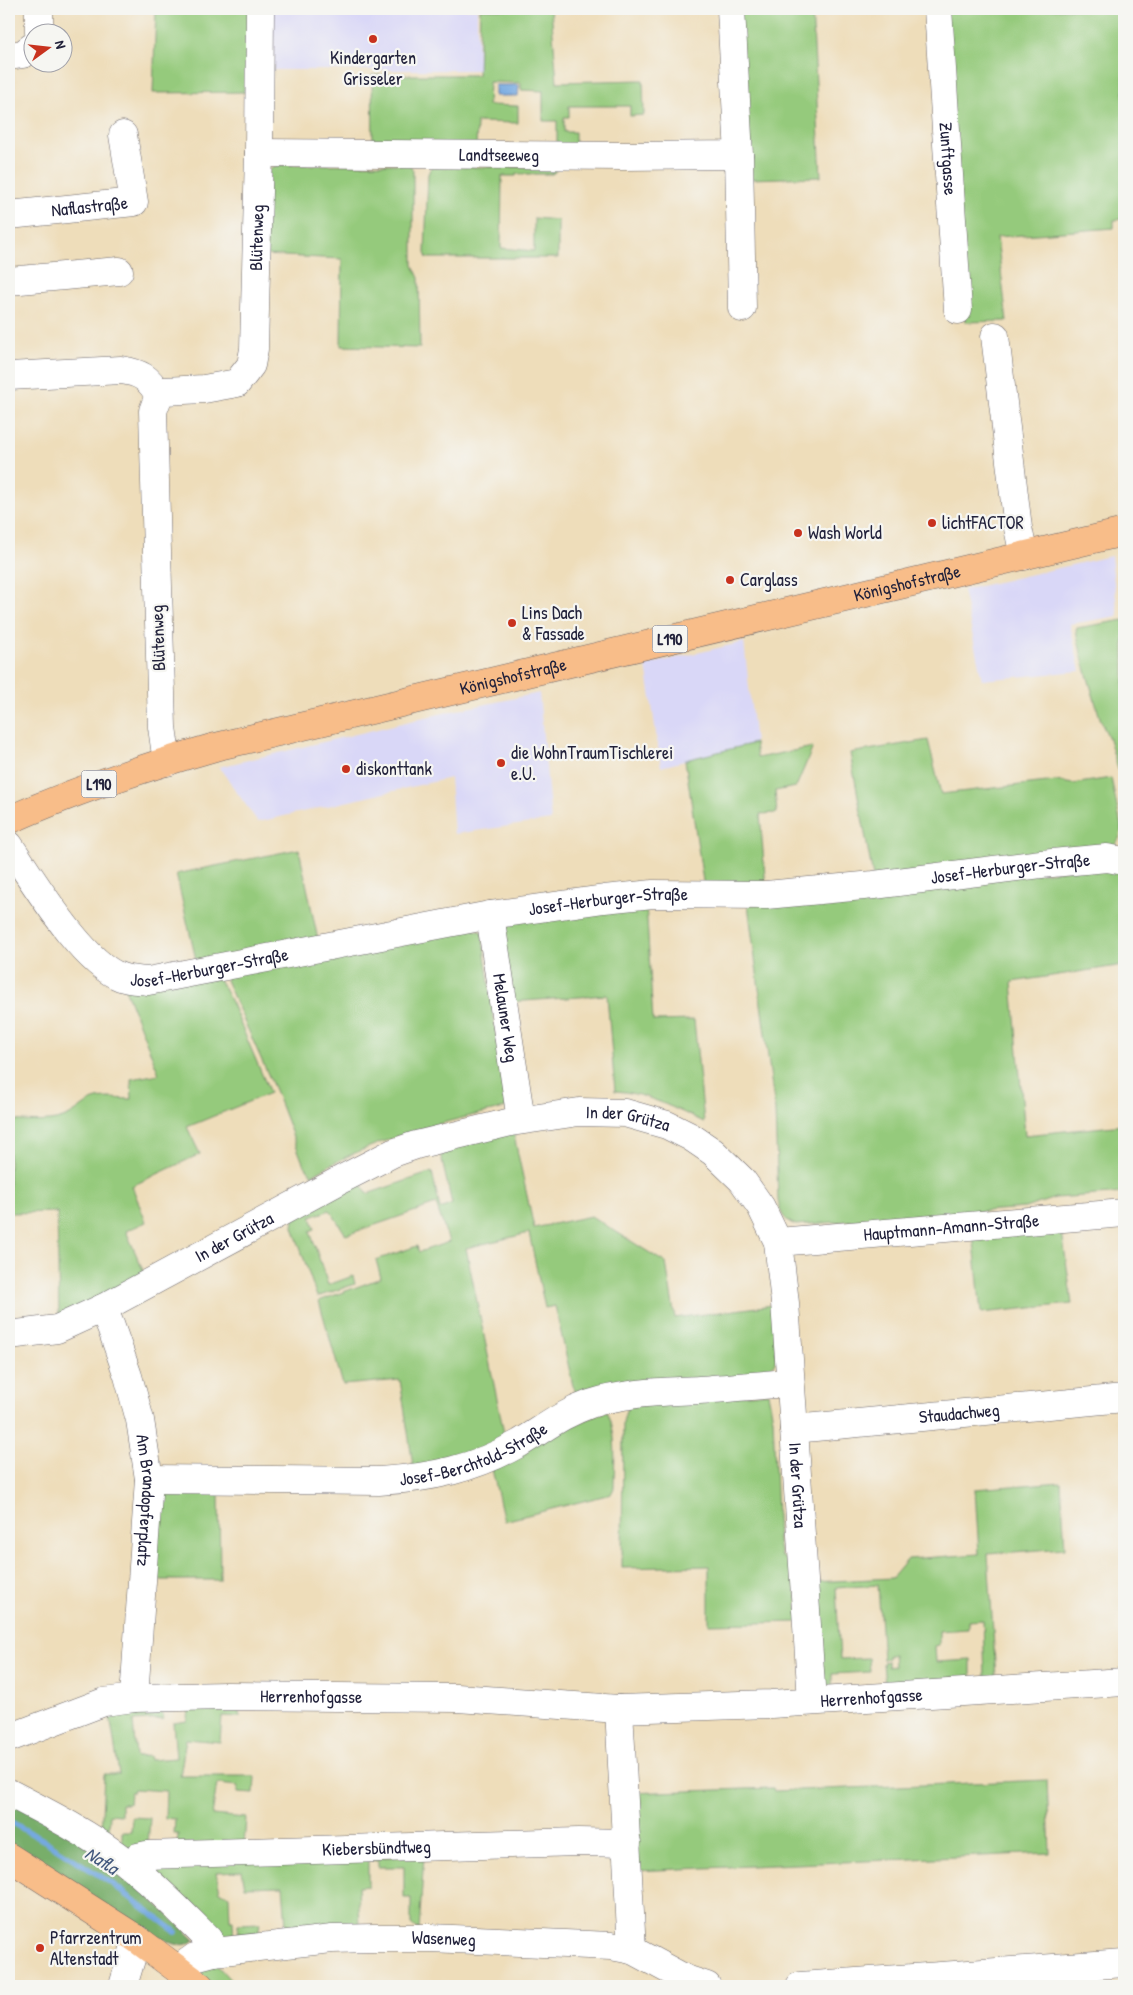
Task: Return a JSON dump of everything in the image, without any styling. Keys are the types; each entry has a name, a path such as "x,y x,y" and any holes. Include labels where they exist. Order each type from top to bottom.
{"main road":[{"name":"Königshofstraße","path":"9,820 58,799 215,747 1124,532"},
{"path":"9,1857 137,1939 200,1986"}],"street":[{"path":"38,9 39,22"},
{"name":"Blütenweg","path":"167,762 162,727 153,411 159,395 174,389 204,389 237,383 251,365 254,340 259,153 260,9"},
{"path":"731,9 738,155 742,308"},
{"name":"Zunftgasse","path":"938,9 958,310"},
{"path":"9,56 22,54"},
{"name":"Naflastraße","path":"9,215 134,202 123,135"},
{"name":"Landtseeweg","path":"259,153 738,155"},
{"path":"9,281 119,271"},
{"path":"995,336 1018,528 1024,556"},
{"path":"9,376 121,370 136,372 147,379 159,395"},
{"name":"Josef-Herburger-Straße","path":"9,845 74,938 90,956 120,977 148,981 490,915 653,894 766,896 874,885 1041,864 1107,858 1124,861"},
{"name":"Melauner Weg","path":"490,915 521,1120"},
{"name":"In der Grütza","path":"9,1335 57,1329 103,1308 280,1212 393,1154 416,1145 521,1120 579,1112 603,1111 625,1113 667,1125 691,1137 713,1152 742,1180 761,1207 778,1242 785,1303 812,1701"},
{"name":"Hauptmann-Amann-Straße","path":"778,1242 1124,1213"},
{"name":"Am Brandopferplatz","path":"103,1308 128,1376 140,1420 148,1479 134,1698"},
{"name":"Josef-Berchtold-Straße","path":"148,1479 379,1481 415,1479 460,1469 490,1458 520,1442 557,1418 592,1404 632,1394 790,1383"},
{"name":"Staudachweg","path":"794,1429 1124,1398"},
{"name":"Herrenhofgasse","path":"9,1738 104,1702 134,1698 234,1696 457,1698 619,1709 692,1708 1124,1682"},
{"path":"619,1709 632,1950"},
{"path":"9,1793 61,1820 128,1864 208,1938 214,1952"},
{"name":"Kiebersbündtweg","path":"128,1864 138,1857 148,1856 549,1843 627,1843"},
{"name":"Wasenweg","path":"178,1969 195,1957 214,1952 332,1939 430,1938 611,1946 632,1950 702,1986 707,1986"},
{"path":"123,1986 137,1939"},
{"path":"800,1986 1124,1963"}],"shaded area":[{"name":"Kindergarten Grisseler","path":"270,9 477,9 478,70 268,70"},
{"path":"1111,556 1118,616 1070,624 1080,671 982,680 963,590"},
{"path":"744,642 755,743 661,767 646,665"},
{"path":"539,693 551,820 454,834 450,778 258,822 219,767 448,712"}],"green space":[{"path":"156,9 252,9 252,92 153,93"},
{"path":"480,9 551,9 557,82 643,80 644,115 630,116 630,106 569,106 569,117 564,117 564,132 575,132 575,146 557,146 557,121 543,121 543,91 521,90 521,83 489,82 488,105 518,106 518,123 477,122 476,148 373,148 372,75 478,75"},
{"path":"738,9 812,9 821,177 748,179"},
{"path":"942,9 1124,9 1124,219 1114,220 1114,228 997,237 1007,321 965,322"},
{"path":"410,164 413,171 413,265 419,278 420,348 341,346 342,259 264,255 269,170 277,165"},
{"path":"431,167 555,167 556,171 552,174 502,176 501,248 534,251 534,218 558,220 558,258 427,258 425,253 428,174"},
{"path":"1124,620 1124,789 1109,739 1100,718 1076,631 1077,628"},
{"path":"928,740 941,794 1056,781 1073,784 1111,778 1121,826 1118,840 1113,847 873,877 850,753"},
{"path":"755,743 757,758 813,747 796,787 775,791 777,813 760,814 766,889 704,888 685,760"},
{"path":"299,849 318,940 197,964 176,874"},
{"path":"1104,866 1124,873 1124,965 1012,982 1025,1135 1124,1125 1124,1193 1055,1198 1025,1208 796,1225 786,1219 781,1213 778,1200 775,1110 748,905"},
{"path":"646,903 653,1021 694,1020 704,1122 650,1098 615,1091 607,995 510,1002 503,937 511,922"},
{"path":"466,927 482,932 506,1108 456,1119 382,1142 312,1175 303,1163 275,1090 226,980 227,974"},
{"path":"219,979 232,1004 270,1093 187,1127 200,1154 132,1186 146,1222 126,1231 145,1275 59,1317 57,1212 9,1213 9,1120 36,1122 56,1120 72,1114 97,1099 132,1099 131,1079 159,1074 124,986"},
{"path":"513,1131 534,1228 591,1216 666,1263 675,1318 773,1305 776,1360 769,1372 577,1395 573,1386 555,1306 545,1308 529,1233 466,1248 506,1443 414,1472 400,1380 343,1385 319,1301 381,1278 376,1260 417,1246 419,1252 449,1242 436,1204 346,1235 330,1210 311,1217 315,1229 310,1231 328,1285 353,1276 355,1284 317,1297 293,1227 294,1219 359,1179 367,1194 432,1172 440,1209 452,1204 440,1152"},
{"path":"1061,1224 1072,1304 981,1313 973,1232"},
{"path":"768,1393 773,1418 778,1542 781,1556 794,1566 799,1622 709,1624 709,1566 622,1568 623,1422 627,1407"},
{"path":"607,1411 613,1429 615,1449 614,1488 611,1494 504,1521 491,1465 537,1441"},
{"path":"1061,1482 1065,1548 988,1554 996,1678 985,1678 983,1620 968,1621 968,1629 939,1631 939,1645 935,1646 936,1662 971,1660 971,1680 955,1677 885,1685 883,1663 888,1662 888,1667 894,1666 893,1655 888,1655 888,1659 883,1660 878,1585 836,1588 840,1659 869,1658 870,1672 832,1674 832,1688 826,1685 820,1674 813,1582 892,1578 908,1559 979,1554 975,1489"},
{"path":"219,1488 220,1580 149,1580 158,1499 165,1492"},
{"path":"240,1702 240,1717 222,1716 220,1742 186,1739 180,1776 255,1776 254,1794 238,1793 238,1786 217,1784 212,1815 246,1818 244,1846 177,1849 178,1834 174,1834 175,1819 165,1818 166,1791 134,1789 133,1792 130,1792 129,1804 121,1804 121,1815 110,1814 109,1831 101,1836 104,1774 119,1774 109,1709 160,1705 164,1719 133,1721 136,1757 149,1756 150,1760 176,1758 173,1723 187,1721 188,1703"},
{"path":"1047,1780 1050,1853 635,1871 630,1793 773,1788 774,1791"},
{"path":"9,1799 96,1847 195,1940 182,1945 168,1941 160,1936 156,1940 9,1844"},
{"path":"132,1817 150,1818 148,1844 122,1850 122,1832 131,1832"},
{"path":"424,1856 419,1930 411,1925 411,1898 404,1898 404,1867 378,1867 378,1861 368,1860 368,1886 358,1887 360,1927 287,1938 283,1886 245,1887 242,1871 216,1872 220,1891 229,1896 230,1921 233,1921 234,1942 220,1938 148,1863"},
{"path":"260,1923 257,1940 238,1943 238,1924"},
{"path":"214,1962 236,1986 215,1984 206,1979 200,1970"}],"water":[{"path":"495,85 519,85 518,96 495,96"}],"waterway":[{"name":"Nafla","path":"9,1821 45,1841 111,1883 176,1932"}],"place":[{"name":"Kindergarten Grisseler","path":"373,39"},
{"name":"lichtFACTOR","path":"932,523"},
{"name":"Wash World","path":"798,533"},
{"name":"Carglass","path":"730,580"},
{"name":"Lins Dach & Fassade","path":"512,623"},
{"name":"die WohnTraumTischlerei e.U.","path":"501,763"},
{"name":"diskonttank","path":"346,769"},
{"name":"Pfarrzentrum Altenstadt","path":"40,1948"}]}
